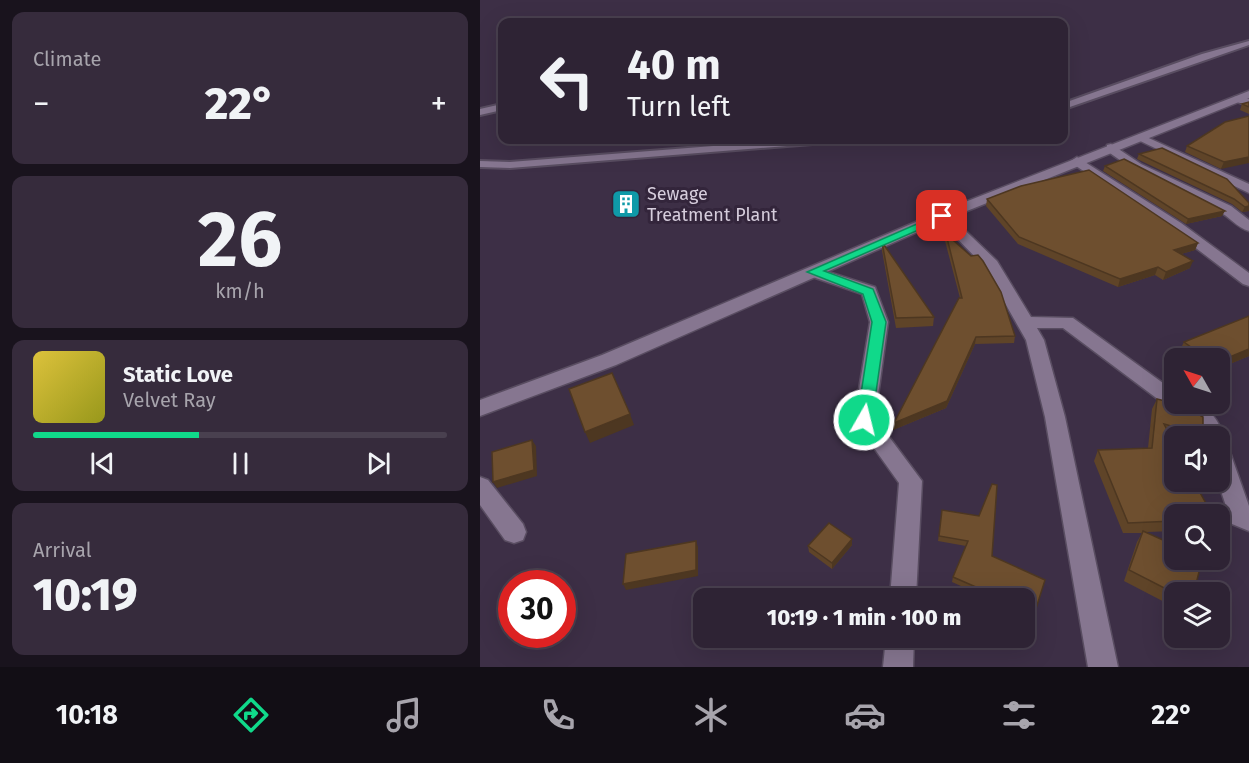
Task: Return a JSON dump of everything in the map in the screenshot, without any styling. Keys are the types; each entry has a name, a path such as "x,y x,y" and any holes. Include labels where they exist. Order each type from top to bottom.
{"street":[{"path":"480,408 609,360 942,216 1077,161 1245,98"},
{"path":"1140,137 1249,189"},
{"path":"1112,148 1137,167 1226,209 1249,227"},
{"path":"1077,161 1176,226 1249,281"},
{"path":"942,216 991,264 1035,340 1055,417 1103,667"},
{"path":"813,272 869,291 879,322 864,420 910,481 904,588"},
{"path":"1025,323 1067,322 1164,394"},
{"path":"1196,414 1208,421 1210,426"},
{"path":"1230,485 1241,517 1249,520"},
{"path":"480,487 514,531"},
{"path":"898,667 899,648"}],"lane":[{"path":"1068,105 1205,56 1249,43"},
{"path":"480,112 498,108"},
{"path":"480,164 510,165 760,144"}],"building":[{"path":"1249,116 1249,157 1224,162 1187,146 1225,122"},
{"path":"1162,148 1227,179 1249,203 1249,206 1245,207 1234,199 1139,154"},
{"path":"1124,159 1225,211 1188,219 1105,166"},
{"path":"1089,170 1198,243 1174,250 1193,261 1166,272 1158,267 1120,279 1019,237 987,199 1021,186"},
{"path":"946,234 971,256 978,255 983,261 1001,292 1015,336 976,337 947,401 894,423 959,298 962,298"},
{"path":"882,242 934,317 896,318"},
{"path":"1249,316 1249,349 1230,357 1230,348 1192,348 1184,342"},
{"path":"612,373 630,414 585,432 569,389"},
{"path":"1157,399 1164,401 1164,414 1198,414 1203,417 1203,426 1164,424 1164,492 1200,492 1206,504 1164,504 1164,521 1128,523 1098,450 1152,448"},
{"path":"532,440 534,470 493,482 492,452"},
{"path":"992,484 997,485 992,556 1045,580 1035,612 1035,588 978,588 953,577 968,541 939,536 942,510 979,516"},
{"path":"829,523 852,539 832,563 808,546"},
{"path":"1143,531 1164,540 1164,570 1200,570 1196,582 1164,582 1164,588 1129,570"},
{"path":"696,541 696,570 623,584 626,554"}],"place":[{"name":"Sewage Treatment Plant","path":"626,204"}],"route":[{"path":"864,420 879,322 869,291 813,272 942,216"}]}
